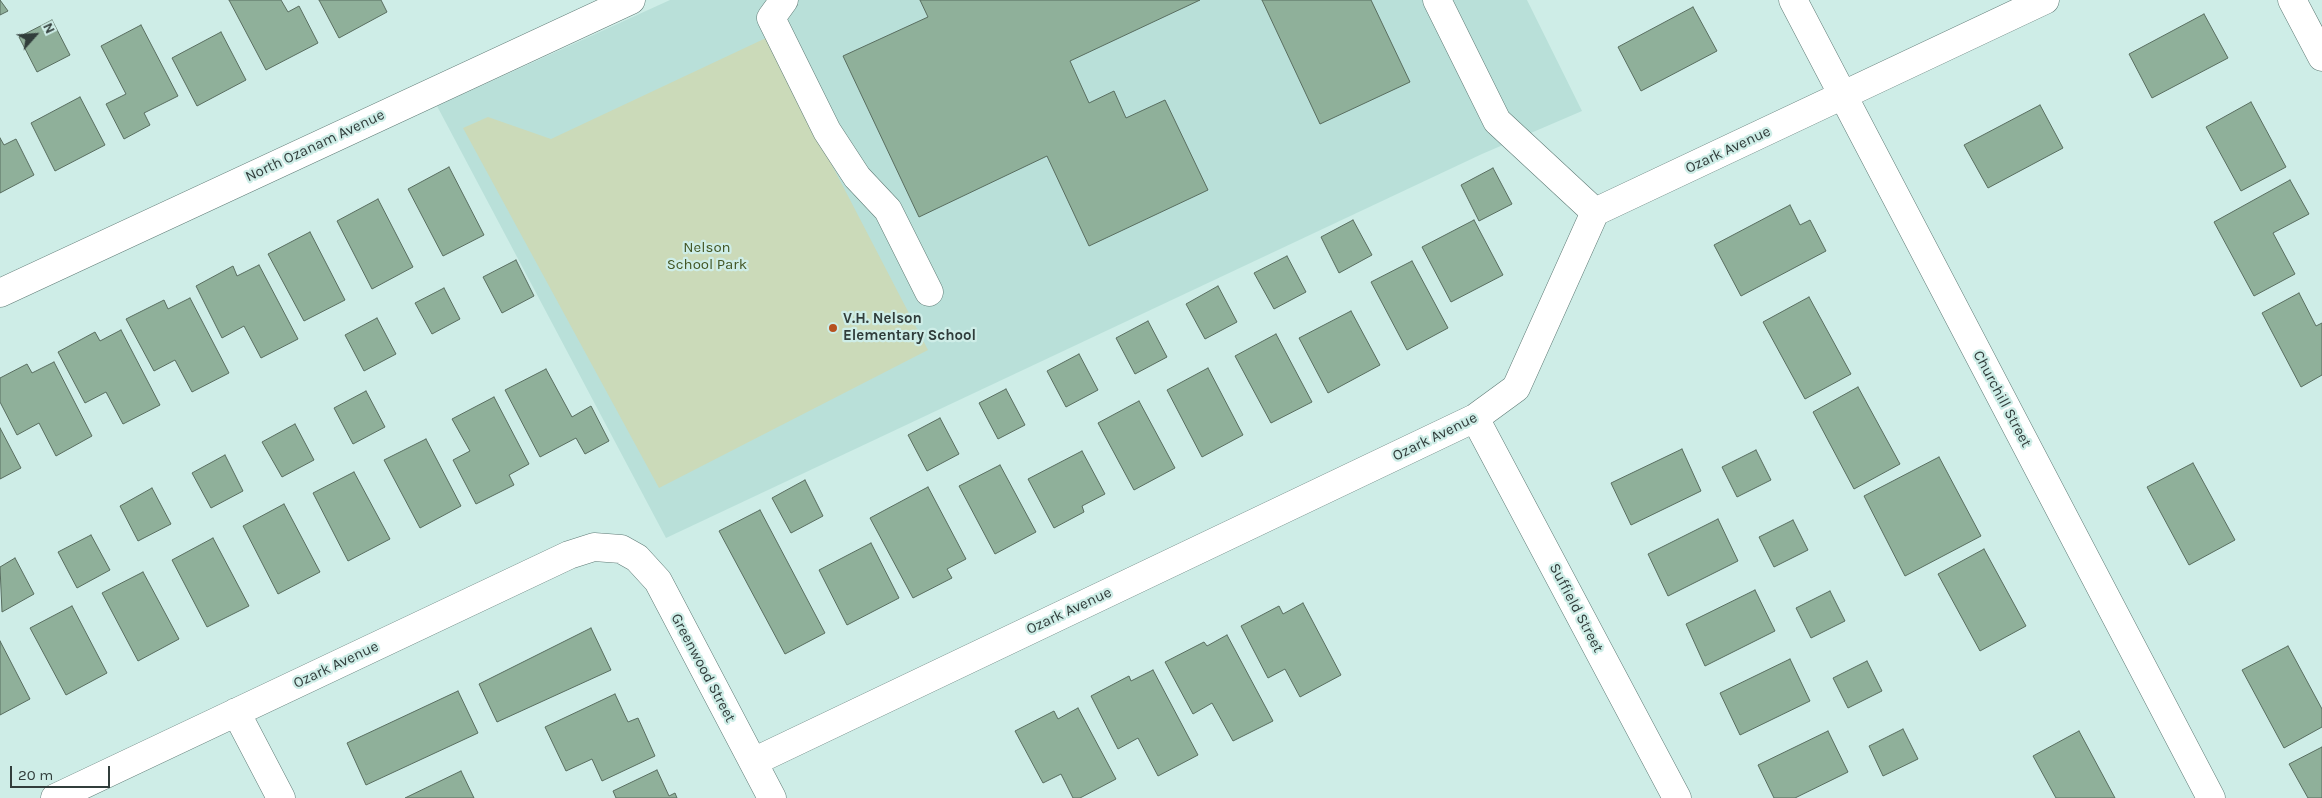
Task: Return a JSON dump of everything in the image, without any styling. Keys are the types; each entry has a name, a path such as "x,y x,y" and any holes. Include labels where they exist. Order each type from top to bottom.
{"street":[{"name":"North Ozanam Avenue","path":"0,293 631,0"},
{"path":"784,0 771,18 827,131 857,177 888,210 929,292"},
{"path":"1437,0 1497,121 1595,212"},
{"name":"Churchill Street","path":"1793,0 2211,798"},
{"name":"Ozark Avenue","path":"753,762 1475,418 1516,388 1595,212 2045,0"},
{"path":"2292,0 2322,57"},
{"name":"Suffield Street","path":"1475,418 1677,798"},
{"name":"Ozark Avenue","path":"55,798 569,555 594,547 621,549"},
{"name":"Greenwood Street","path":"621,549 637,558 658,581 772,798"},
{"path":"236,712 281,798"}],"shaded area":[{"name":"V.H. Nelson Elementary School","path":"670,0 1527,0 1582,111 1482,154 666,538 437,106"}],"green space":[{"name":"Nelson School Park","path":"766,38 928,350 659,488 463,128 488,117 551,139"}],"building":[{"path":"0,0 8,11 0,15"},
{"path":"229,0 281,0 288,12 299,6 318,43 266,70"},
{"path":"319,0 381,0 387,12 339,38"},
{"path":"920,0 1200,0 1070,61 1089,103 1114,91 1126,118 1165,100 1208,190 1089,246 1047,156 919,217 843,56 928,17"},
{"path":"1262,0 1371,0 1410,82 1320,124"},
{"path":"1693,7 1717,51 1641,91 1618,47"},
{"path":"2204,14 2228,58 2152,98 2129,54"},
{"path":"52,20 70,55 37,72 19,37"},
{"path":"141,25 178,96 144,113 150,125 124,139 106,104 126,94 101,46"},
{"path":"221,32 246,80 197,106 172,58"},
{"path":"80,97 105,145 55,171 31,123"},
{"path":"2251,102 2286,167 2241,191 2206,127"},
{"path":"2040,105 2063,148 1988,188 1964,145"},
{"path":"0,138 4,145 16,139 34,175 0,193"},
{"path":"449,167 484,235 443,256 408,189"},
{"path":"1493,168 1512,204 1479,221 1461,185"},
{"path":"2290,180 2309,214 2273,233 2295,274 2254,296 2214,222"},
{"path":"378,199 413,267 372,289 337,221"},
{"path":"1790,205 1800,225 1810,220 1826,251 1741,296 1714,245"},
{"path":"1353,220 1372,255 1339,273 1321,237"},
{"path":"1474,220 1503,275 1451,302 1422,247"},
{"path":"310,232 345,300 304,321 268,254"},
{"path":"1287,256 1306,292 1274,309 1254,273"},
{"path":"516,260 534,296 502,313 483,277"},
{"path":"1412,261 1448,328 1407,350 1371,282"},
{"path":"259,265 298,339 261,358 244,326 222,338 196,286 233,266 237,276"},
{"path":"1218,286 1237,322 1205,339 1186,304"},
{"path":"444,288 460,319 432,334 415,303"},
{"path":"2299,293 2316,326 2322,323 2322,375 2301,387 2262,313"},
{"path":"1809,297 1851,374 1805,399 1763,322"},
{"path":"190,298 229,373 192,392 175,360 154,371 126,319 164,300 168,309"},
{"path":"1351,311 1380,365 1328,393 1299,338"},
{"path":"377,318 396,354 364,371 345,335"},
{"path":"1148,321 1167,357 1135,374 1116,338"},
{"path":"121,330 160,405 123,424 106,392 85,403 58,352 95,332 100,341"},
{"path":"1276,334 1312,402 1271,423 1235,356"},
{"path":"1079,354 1098,390 1066,407 1047,371"},
{"path":"54,362 92,436 56,456 39,423 17,435 0,402 0,378 27,364 32,373"},
{"path":"1208,368 1243,435 1202,457 1167,390"},
{"path":"546,369 572,417 591,406 609,441 585,454 576,438 540,457 505,390"},
{"path":"1858,387 1900,464 1854,489 1813,412"},
{"path":"1006,389 1025,425 998,439 979,403"},
{"path":"366,391 385,427 353,444 334,408"},
{"path":"494,397 529,464 509,475 514,485 476,504 453,460 470,451 452,419"},
{"path":"1139,401 1175,468 1134,490 1098,423"},
{"path":"940,418 959,454 927,471 908,435"},
{"path":"295,424 314,460 282,477 262,442"},
{"path":"0,428 21,468 0,479"},
{"path":"426,439 461,506 420,528 384,460"},
{"path":"1682,449 1701,491 1631,525 1611,483"},
{"path":"1756,450 1771,480 1737,497 1722,467"},
{"path":"1082,451 1105,494 1082,506 1084,512 1054,528 1028,479"},
{"path":"225,455 243,491 211,508 192,473"},
{"path":"1939,457 1981,536 1905,576 1864,496"},
{"path":"2193,463 2235,540 2189,565 2147,487"},
{"path":"1000,465 1036,532 995,554 959,486"},
{"path":"354,472 390,539 348,561 313,493"},
{"path":"805,480 823,516 791,533 772,498"},
{"path":"928,487 966,559 947,569 952,578 913,598 870,518"},
{"path":"152,488 171,524 138,541 120,506"},
{"path":"284,504 320,572 278,594 243,526"},
{"path":"760,510 825,633 785,654 719,531"},
{"path":"1718,519 1738,561 1668,596 1648,554"},
{"path":"1793,520 1808,550 1774,567 1759,537"},
{"path":"91,535 110,570 77,588 58,552"},
{"path":"213,538 249,606 207,627 172,560"},
{"path":"871,543 899,598 847,625 819,570"},
{"path":"1984,549 2026,626 1980,651 1938,574"},
{"path":"15,558 34,594 2,612 0,567"},
{"path":"143,572 179,639 138,661 102,593"},
{"path":"1755,590 1775,631 1705,666 1686,624"},
{"path":"1830,591 1845,621 1811,638 1796,608"},
{"path":"1303,603 1341,675 1300,697 1285,669 1268,678 1241,626 1279,606 1283,614"},
{"path":"72,606 107,673 66,695 30,628"},
{"path":"591,628 611,670 497,722 479,684"},
{"path":"1227,635 1273,721 1233,741 1212,703 1193,714 1165,662 1204,642 1207,646"},
{"path":"0,641 30,699 0,715"},
{"path":"2288,646 2322,709 2322,727 2284,748 2242,670"},
{"path":"1790,659 1810,701 1740,735 1720,693"},
{"path":"1867,661 1882,691 1848,708 1833,678"},
{"path":"1153,670 1198,755 1158,776 1138,738 1118,749 1091,696 1129,676 1131,681"},
{"path":"458,691 478,733 366,785 347,743"},
{"path":"615,694 628,722 638,718 655,756 602,781 592,759 566,771 545,727"},
{"path":"1078,708 1116,779 1080,798 1073,798 1061,774 1043,783 1015,731 1054,711 1058,719"},
{"path":"1903,729 1918,759 1883,776 1869,746"},
{"path":"1828,731 1848,772 1795,798 1774,798 1758,765"},
{"path":"2079,731 2115,798 2056,798 2033,756"},
{"path":"2322,747 2322,798 2308,798 2289,764"},
{"path":"657,770 669,796 675,793 677,798 616,798 613,791"},
{"path":"461,771 474,798 405,798"}],"place":[{"name":"V.H. Nelson Elementary School","path":"833,328"}]}
